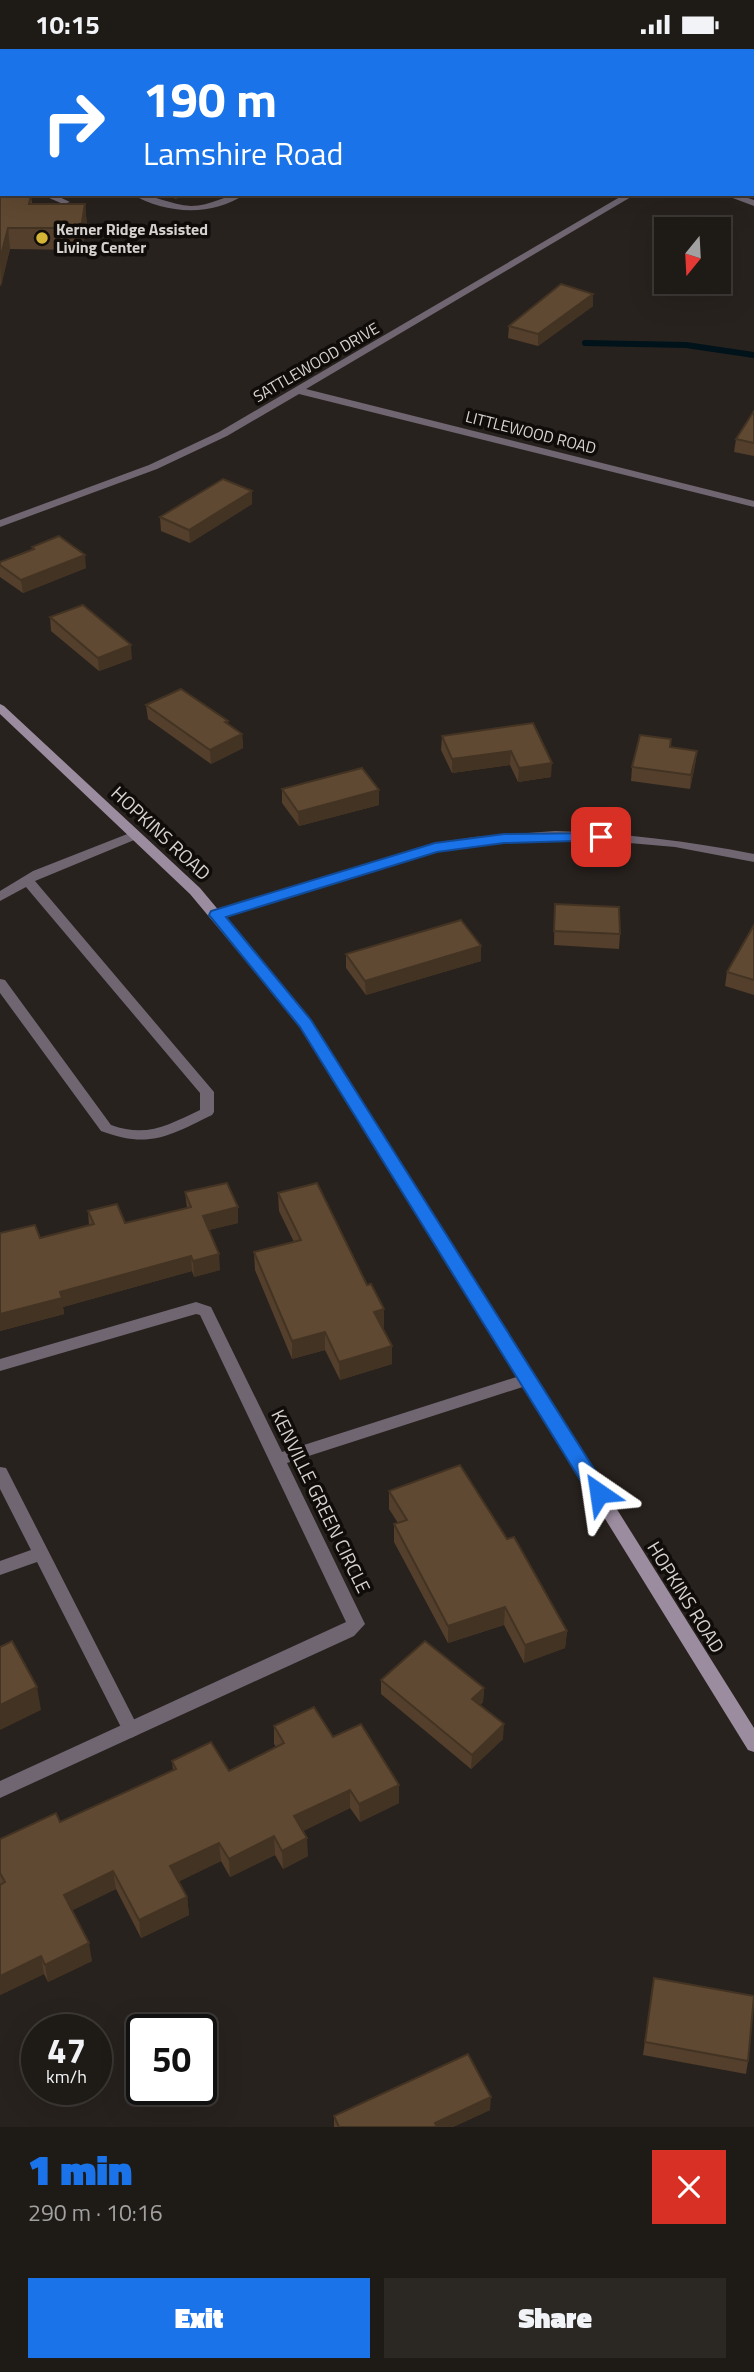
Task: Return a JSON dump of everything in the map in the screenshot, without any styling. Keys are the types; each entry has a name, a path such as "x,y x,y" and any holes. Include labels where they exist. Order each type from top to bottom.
{"main road":[{"name":"HOPKINS ROAD","path":"0,708 195,891 306,1024 754,1744"}],"street":[{"path":"50,196 66,202"},
{"path":"143,196 188,209 208,209 237,196"},
{"name":"SATTLEWOOD DRIVE","path":"0,524 153,467 223,434 629,196"},
{"path":"733,196 754,202"},
{"name":"LITTLEWOOD ROAD","path":"300,391 754,504"},
{"path":"0,897 27,880 135,835"},
{"path":"216,915 435,847 504,839 575,835 695,845 754,858"},
{"path":"0,983 106,1128 123,1135 152,1137 207,1112 206,1092 27,880"},
{"name":"KENVILLE GREEN CIRCLE","path":"0,1365 196,1308 206,1311 356,1623 348,1631 0,1790"},
{"path":"278,1460 528,1379"},
{"path":"0,1473 131,1730"},
{"path":"0,1568 41,1553"}],"building":[{"path":"0,196 31,196 29,204 85,204 81,228 8,228 0,259"},
{"path":"561,284 593,294 538,334 509,326"},
{"path":"754,411 754,443 736,439"},
{"path":"223,479 252,491 189,530 160,517"},
{"path":"59,536 85,555 21,580 0,565 0,562"},
{"path":"83,605 131,645 98,658 50,617"},
{"path":"181,689 228,721 225,722 242,734 210,750 146,705"},
{"path":"533,723 552,763 519,768 511,751 452,759 442,736"},
{"path":"640,735 671,739 670,747 697,751 691,775 632,767"},
{"path":"362,768 379,790 298,812 282,789"},
{"path":"555,904 619,907 620,934 554,931"},
{"path":"461,920 481,946 365,981 346,954"},
{"path":"754,925 754,980 727,972"},
{"path":"227,1183 238,1207 203,1216 219,1254 193,1261 191,1256 60,1292 62,1298 0,1314 0,1233 35,1225 40,1238 94,1224 88,1211 117,1204 125,1223 191,1207 185,1192"},
{"path":"317,1183 367,1285 371,1284 384,1309 374,1312 392,1346 339,1362 325,1332 292,1341 254,1252 301,1240 278,1193"},
{"path":"460,1465 507,1539 514,1537 567,1631 525,1645 505,1607 448,1626 394,1524 407,1520 389,1491"},
{"path":"12,1641 37,1687 0,1705 0,1647"},
{"path":"425,1641 484,1688 472,1699 504,1724 472,1755 381,1680"},
{"path":"314,1707 333,1737 361,1724 399,1785 359,1804 350,1790 294,1816 307,1838 282,1851 274,1836 229,1859 219,1843 170,1866 187,1897 139,1920 113,1871 64,1895 89,1943 45,1965 41,1956 0,1976 0,1885 5,1882 0,1873 0,1839 56,1813 60,1822 176,1769 172,1761 211,1742 229,1771 284,1743 274,1726"},
{"path":"654,1978 754,1996 748,2061 645,2042"},
{"path":"468,2054 491,2097 435,2123 437,2127 339,2127 334,2116"}],"waterway":[{"path":"585,343 686,345 754,355"}],"place":[{"name":"Kerner Ridge Assisted Living Center","path":"42,238"}],"route":[{"path":"599,1493 306,1024 216,915 435,847 504,839 575,835 601,837"}]}
